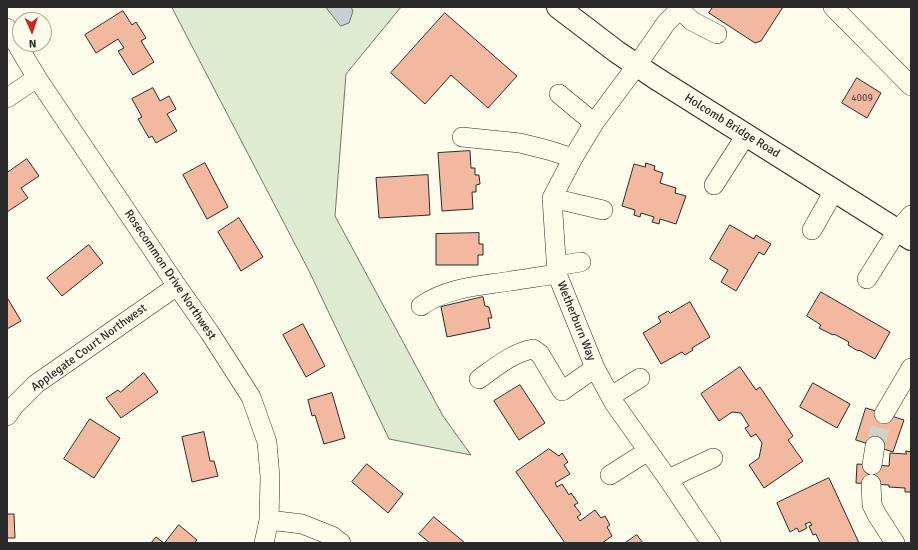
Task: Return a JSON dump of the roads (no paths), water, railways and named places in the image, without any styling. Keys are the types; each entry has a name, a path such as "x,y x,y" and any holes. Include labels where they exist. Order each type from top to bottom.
{"main road":[{"name":"Holcomb Bridge Road","path":"558,7 637,65 746,135 834,190 906,228"}],"street":[{"path":"833,7 911,86"},
{"path":"603,210 552,198 573,158 594,123 666,23 680,8 692,21 717,34"},
{"name":"Rosecommon Drive Northwest","path":"7,28 37,78 210,333 250,397 267,442 270,477 269,520 264,543"},
{"path":"7,98 37,78"},
{"path":"559,94 594,123"},
{"path":"714,185 746,135"},
{"path":"462,137 520,143 573,158"},
{"path":"812,230 834,190"},
{"name":"Wetherburn Way","path":"552,198 557,270 595,368 611,396 668,479 707,542"},
{"path":"867,279 906,228"},
{"path":"420,306 445,293 468,287 512,281 557,270 581,262"},
{"name":"Applegate Court Northwest","path":"7,416 14,406 36,384 177,286"},
{"path":"478,379 512,356 523,351 533,349 540,354 562,391 595,368"},
{"path":"884,414 911,368"},
{"path":"611,396 640,378"},
{"path":"872,465 875,446"},
{"path":"610,475 648,451"},
{"path":"668,479 713,458"},
{"path":"871,484 872,505 895,543"},
{"path":"269,520 302,524 332,536 341,543"}],"tunnel":[{"path":"875,446 884,414"}]}
